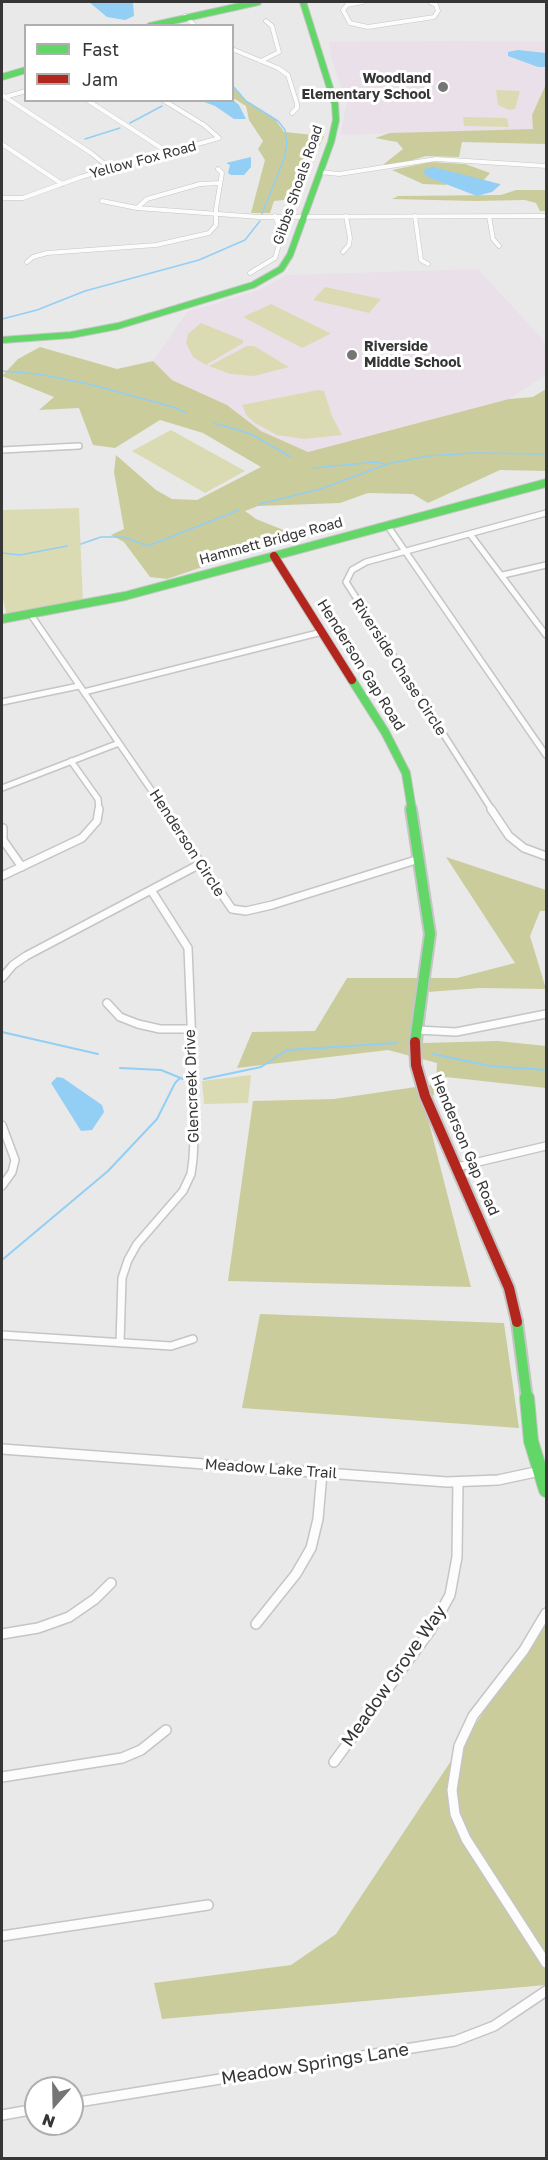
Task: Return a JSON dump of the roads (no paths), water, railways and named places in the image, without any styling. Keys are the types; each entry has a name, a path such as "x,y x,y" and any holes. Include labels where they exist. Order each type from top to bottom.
{"street":[{"path":"157,24 185,16 258,2"},
{"name":"Gibbs Shoals Road","path":"2,340 56,336 104,329 260,282 275,274 286,262 333,135 336,109 303,2"},
{"path":"363,2 347,5 343,9 350,24 369,27 434,17 438,11 435,4 430,2"},
{"path":"185,16 193,24"},
{"path":"261,61 279,52 272,26 266,21"},
{"path":"234,51 288,75 297,104 297,108 292,113"},
{"path":"2,77 24,71"},
{"path":"3,96 24,91"},
{"path":"3,96 92,153 111,169"},
{"path":"90,102 170,153"},
{"name":"Yellow Fox Road","path":"2,198 23,198 111,169 216,140 219,136 166,102"},
{"path":"2,144 62,184"},
{"path":"320,172 339,174 436,159 546,166"},
{"path":"27,261 47,253 156,245 204,235 213,230 216,225 222,173 218,169"},
{"path":"137,207 147,199 200,184 220,183"},
{"path":"102,201 137,207 216,214 275,216 546,216"},
{"path":"250,273 276,258 282,235 275,216"},
{"path":"343,252 349,245 350,238 346,216"},
{"path":"415,216 421,260 428,264"},
{"path":"489,216 493,239 499,246"},
{"path":"2,450 79,446"},
{"name":"Hammett Bridge Road","path":"2,619 125,596 546,483"},
{"name":"Riverside Chase Circle","path":"546,513 354,568 346,579 348,588 509,836 524,848 546,856"},
{"path":"387,525 546,755"},
{"path":"470,534 543,625 546,635"},
{"name":"Henderson Gap Road","path":"274,556 404,765 430,934 414,1051 419,1080 509,1288 521,1341 529,1425 546,1490"},
{"path":"503,575 546,566"},
{"name":"Henderson Circle","path":"31,615 228,905 243,911 272,905 419,860"},
{"path":"2,702 82,689 322,632"},
{"path":"2,788 119,743"},
{"path":"2,876 82,838 97,821 98,799 71,761"},
{"path":"3,828 3,840 22,867"},
{"path":"2,976 26,956 201,864"},
{"name":"Glencreek Drive","path":"120,1343 122,1278 128,1260 137,1244 183,1191 191,1174 195,1118 188,948 151,890"},
{"path":"107,1003 120,1017 138,1024 160,1029 190,1029"},
{"path":"417,1030 456,1032 546,1014"},
{"path":"2,1125 15,1160 12,1172 2,1186"},
{"path":"457,1167 546,1146"},
{"path":"2,1335 171,1346 193,1339"},
{"name":"Meadow Lake Trail","path":"2,1449 458,1482 542,1475"},
{"path":"256,1624 296,1574 311,1548 318,1519 322,1473"},
{"name":"Meadow Grove Way","path":"334,1762 430,1631 450,1595 457,1557 458,1482"},
{"path":"2,1634 38,1628 69,1617 95,1599 111,1583"},
{"path":"546,1613 524,1650 473,1716 459,1746 452,1790 455,1814 466,1839 546,1963"},
{"path":"2,1777 122,1758 141,1750 166,1730"},
{"path":"2,1936 208,1905"},
{"name":"Meadow Springs Lane","path":"84,2101 455,2041 494,2026 546,1991"},
{"path":"2,2115 24,2111"}],"water":[{"path":"89,2 133,2 134,16 125,20 107,17"},
{"path":"518,50 546,53 546,67 538,67 508,56 508,52"},
{"path":"234,101 239,105 246,119 234,119 205,102"},
{"path":"251,157 251,167 244,175 228,173 230,165 226,163"},
{"path":"433,167 500,185 492,192 477,196 430,178 423,173 425,169"},
{"path":"57,1077 63,1078 102,1105 104,1112 92,1130 81,1131 51,1083"}],"waterway":[{"path":"234,87 246,101 278,121 285,130 287,144 284,159 262,214"},
{"path":"130,123 162,106"},
{"path":"85,139 120,128"},
{"path":"2,319 37,310 85,291 199,260 245,240 260,221"},
{"path":"2,371 38,374 89,384 173,407 186,413"},
{"path":"214,423 251,434 291,457"},
{"path":"259,504 321,489 387,464 428,456 474,453 546,454"},
{"path":"313,468 376,462 384,464"},
{"path":"81,544 101,537 123,537 148,546 239,510"},
{"path":"2,553 20,555 67,546"},
{"path":"2,1032 98,1054"},
{"path":"204,1079 261,1067 287,1050 397,1043"},
{"path":"433,1054 490,1066 546,1070"},
{"path":"120,1068 161,1070 183,1079"},
{"path":"2,1260 108,1171 157,1119 175,1083 180,1078"}],"place":[{"name":"Woodland Elementary School","path":"443,87"},
{"name":"Riverside Middle School","path":"352,355"}]}
